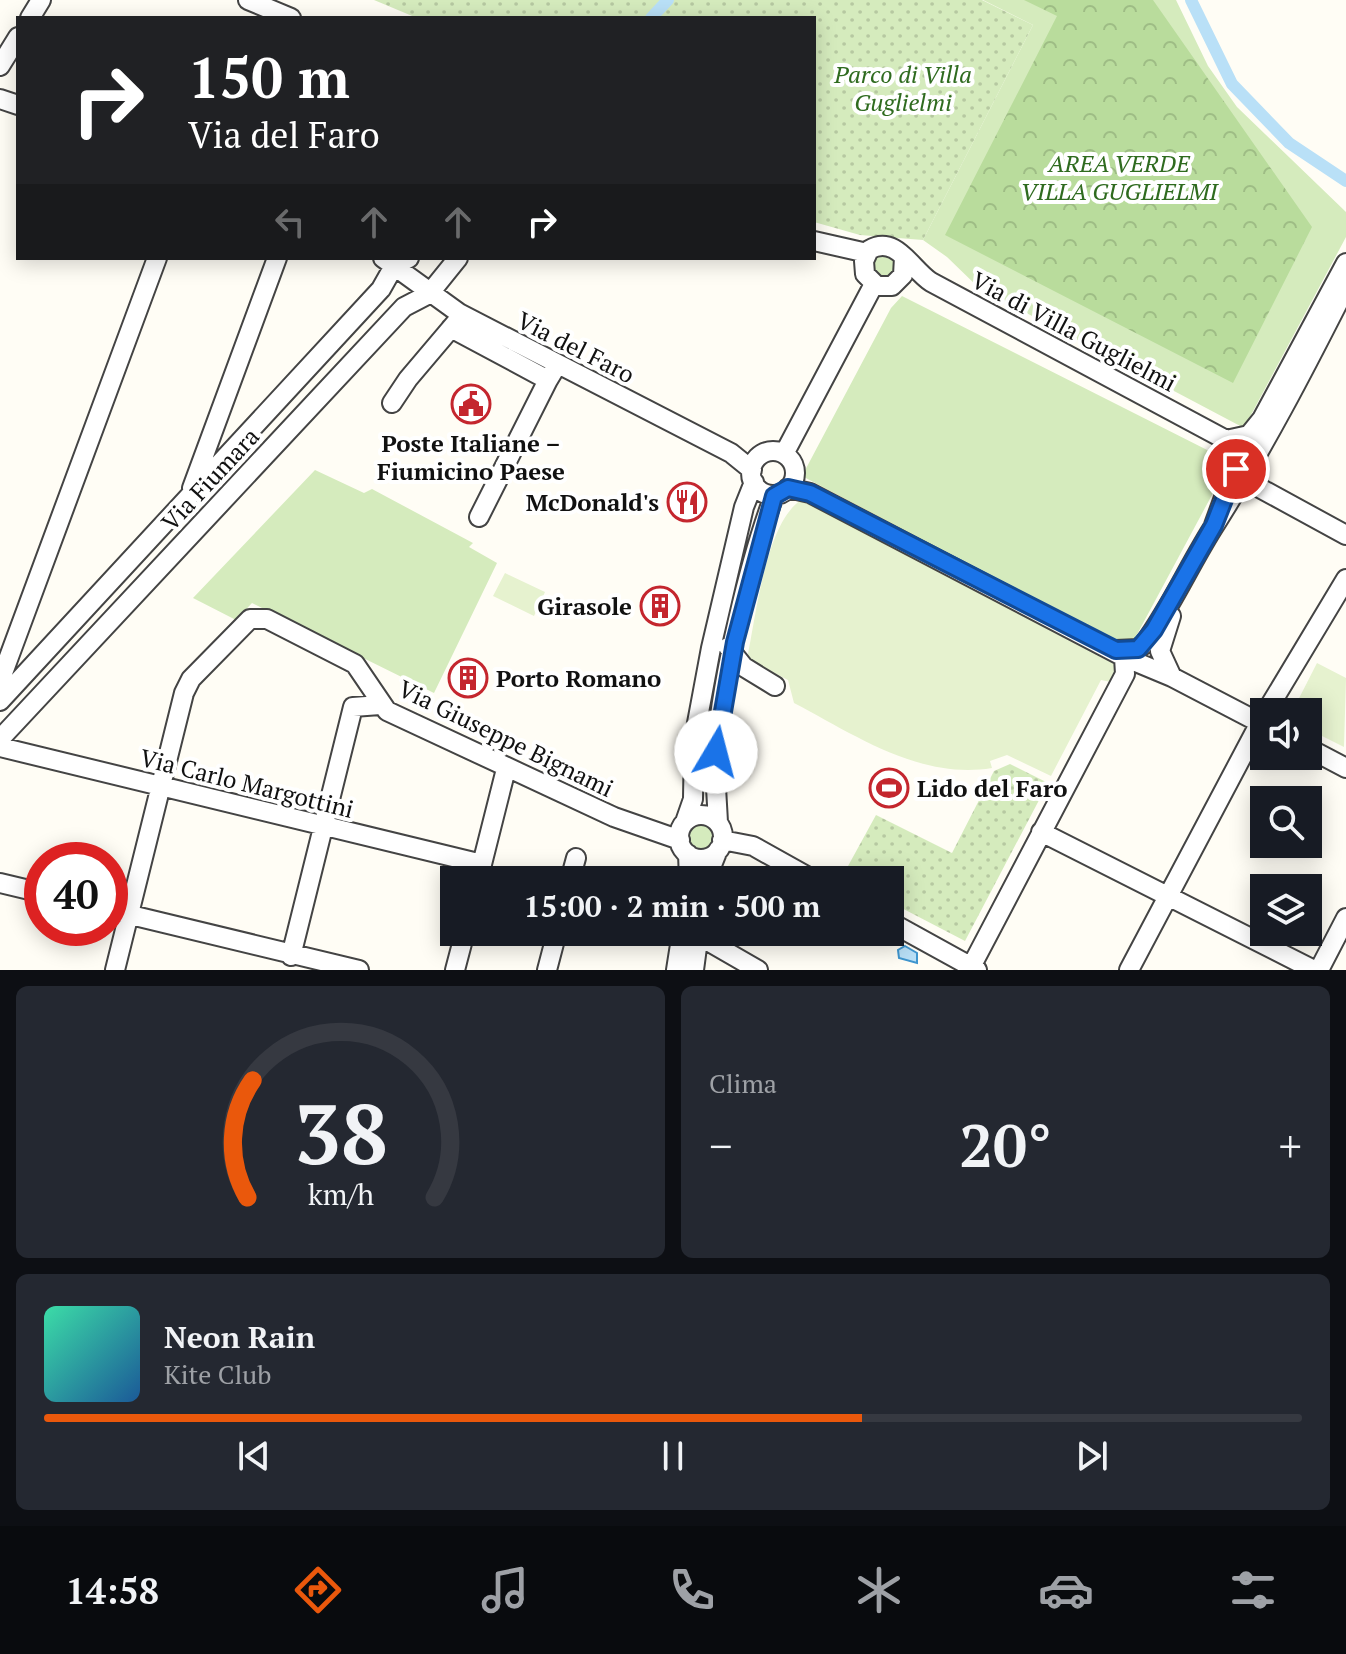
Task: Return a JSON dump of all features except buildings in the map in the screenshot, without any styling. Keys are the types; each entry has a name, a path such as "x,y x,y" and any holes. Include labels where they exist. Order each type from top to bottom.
{"street":[{"path":"248,0 286,16"},
{"path":"0,66 16,40"},
{"path":"816,241 867,253 883,245 893,247 904,257 904,272 898,281 888,287 874,284 864,271 867,253"},
{"name":"Via di Villa Guglielmi","path":"904,257 931,282 1226,440"},
{"path":"2,691 5,655 156,260"},
{"path":"188,498 276,260"},
{"name":"Via Fiumara","path":"0,739 404,307 429,294 456,260"},
{"path":"2,691 188,498 381,289 395,261"},
{"name":"Via del Faro","path":"395,261 457,322 553,372 737,456 753,476"},
{"path":"1120,654 1144,644 1183,586 1214,525 1238,459 1226,440 1249,435 1262,419 1346,263"},
{"path":"784,454 874,284"},
{"path":"1214,525 1245,480 1346,287"},
{"path":"392,403 457,322"},
{"path":"479,517 553,372"},
{"path":"687,866 685,822 693,799 694,739 715,628 753,476 764,453 784,454"},
{"path":"710,866 719,838 717,744 733,654 781,492 795,470 784,454"},
{"path":"753,476 760,490 810,493 1120,654 1250,713"},
{"path":"1245,480 1346,535"},
{"path":"1275,698 1346,579"},
{"path":"1172,677 1160,651 1183,586"},
{"path":"115,970 184,693 191,679 250,619 267,619 355,664 362,671 291,956"},
{"path":"715,628 749,671 775,686"},
{"path":"904,930 974,968 1041,832 1125,674 1120,654"},
{"name":"Via Giuseppe Bignami","path":"362,671 380,705 506,769 684,847"},
{"path":"353,707 380,705"},
{"path":"1129,970 1250,743"},
{"name":"Via Carlo Margottini","path":"0,747 322,826 459,866"},
{"path":"1322,755 1346,768"},
{"path":"482,866 506,769"},
{"path":"685,822 705,815 719,838 748,844 788,866"},
{"path":"1041,832 1316,970 1346,918"},
{"path":"684,847 707,858 719,838"},
{"path":"574,866 576,858"},
{"path":"0,883 24,889"},
{"path":"129,914 291,956 359,970"},
{"path":"455,970 461,946"},
{"path":"547,970 553,946"},
{"path":"676,970 687,946"},
{"path":"693,946 694,970"},
{"path":"716,946 758,970"}],"green space":[{"name":"Parco di Villa Guglielmi","path":"374,0 982,0 1033,25 923,240 860,235 816,223 816,16 412,16"},
{"name":"AREA VERDE VILLA GUGLIELMI","path":"983,0 1176,0 1208,66 1237,107 1346,212 1346,237 1244,428 979,288 947,257 923,240 1033,25"},
{"name":"AREA VERDE VILLA GUGLIELMI","path":"1024,0 1153,0 1312,227 1233,383 945,235 1057,16"},
{"path":"874,254 897,255 897,276 875,279 870,261"},
{"path":"902,296 1225,459 1227,467 1134,640 1117,643 802,476 891,308"},
{"path":"315,470 364,493 372,489 473,543 469,547 497,563 434,693 252,603 236,620 193,598"},
{"path":"801,500 1114,661 1117,673 1111,682 1101,680 1051,776 1007,755 990,761 992,768 965,770 939,767 889,752 794,703 788,680 747,659 770,550 789,512"},
{"path":"505,573 545,592 534,616 493,596"},
{"path":"1317,663 1346,678 1344,747 1322,736 1322,698 1299,698"},
{"path":"1010,764 1048,783 965,941 904,909 904,866 848,866 876,815 952,853 994,771"},
{"path":"701,821 707,822 715,830 715,842 707,850 701,851 695,850 687,842 686,836 687,830 695,822"}],"water":[{"path":"905,946 917,953 917,963 899,958 898,950"}],"waterway":[{"path":"653,16 668,0"},
{"path":"1191,0 1232,84 1289,143 1346,181"}],"place":[{"name":"Poste Italiane – Fiumicino Paese","path":"471,404"},
{"name":"McDonald's","path":"687,502"},
{"name":"Girasole","path":"660,606"},
{"name":"Porto Romano","path":"468,678"},
{"name":"Lido del Faro","path":"889,788"}],"route":[{"path":"716,752 735,642 761,534 774,496 788,488 810,493 1116,650 1128,651 1144,644 1183,586 1214,525 1236,469"}]}
